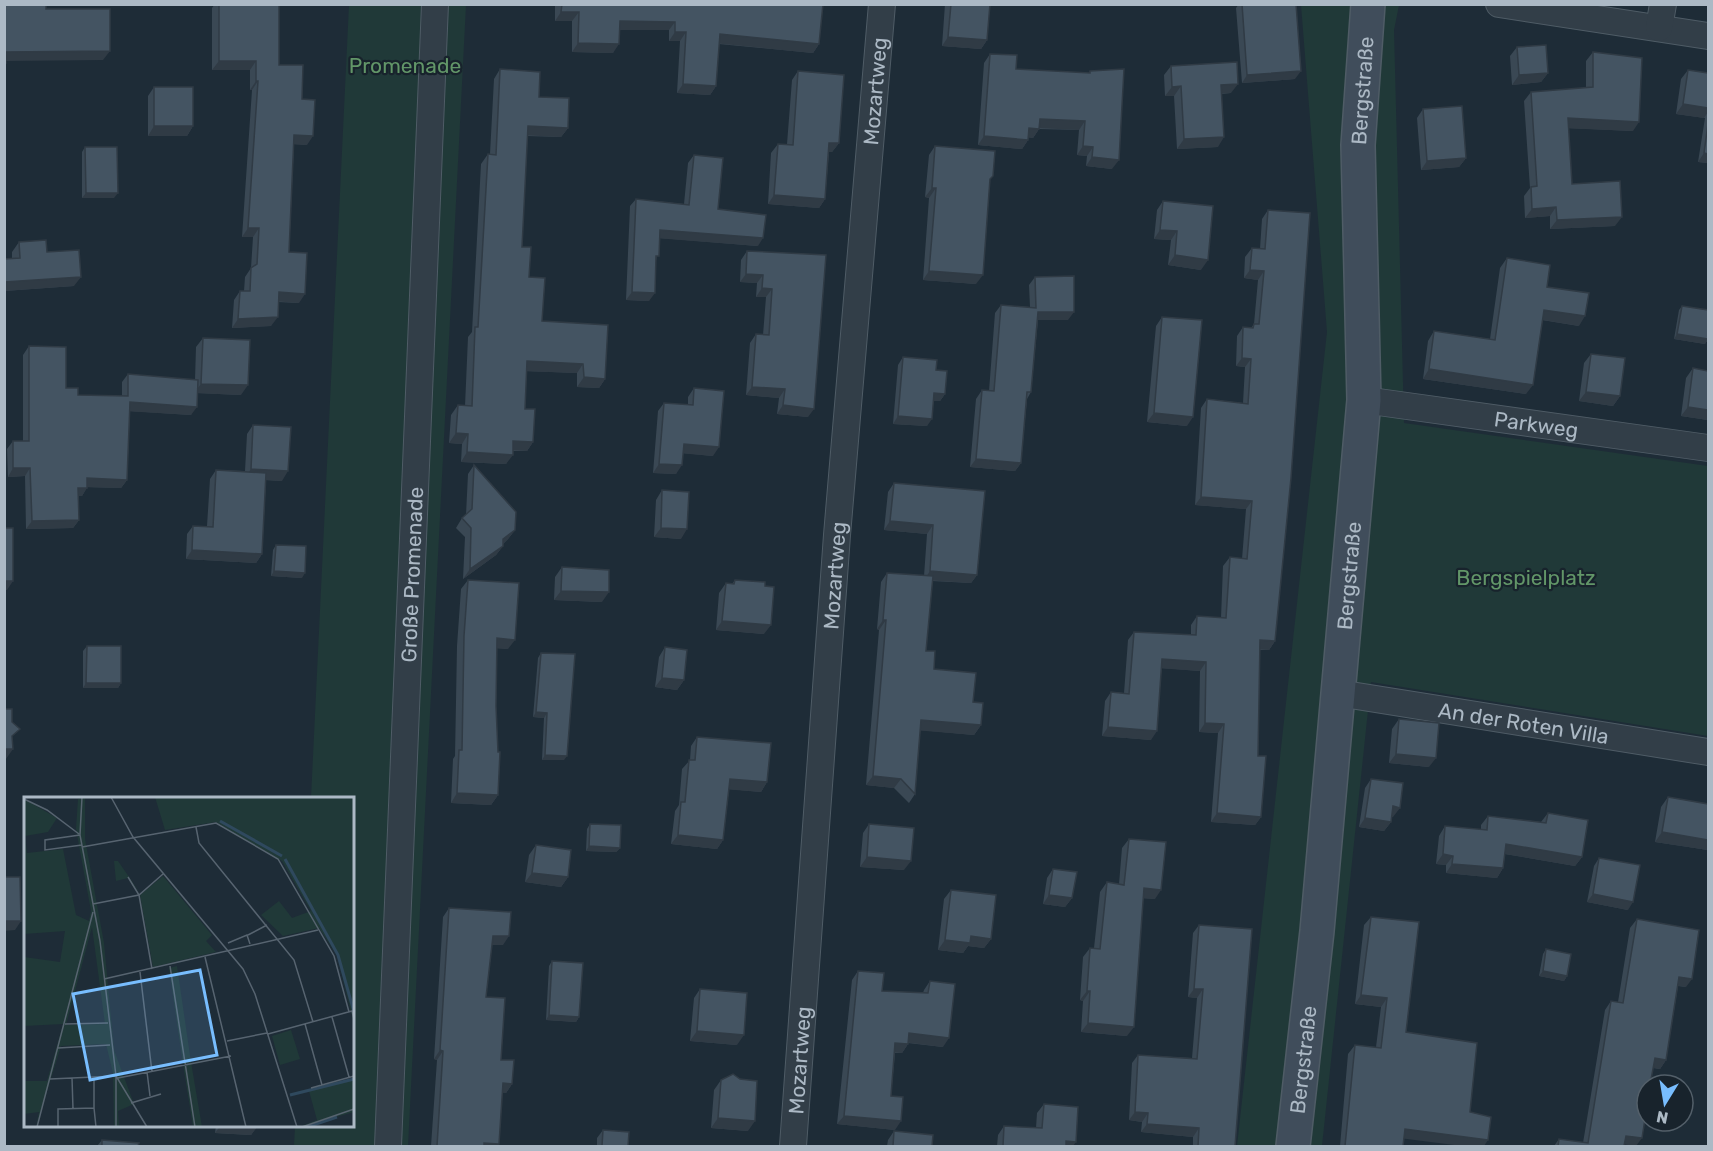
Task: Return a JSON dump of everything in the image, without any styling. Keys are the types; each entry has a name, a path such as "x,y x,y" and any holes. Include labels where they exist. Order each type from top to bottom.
{"street":[{"name":"Große Promenade","path":"388,1146 435,4"},
{"name":"Mozartweg","path":"793,1146 837,535 882,4"},
{"name":"Bergstraße","path":"1293,1146 1317,931 1364,400 1358,145 1368,4"},
{"path":"1499,4 1661,16 1708,36"},
{"name":"Parkweg","path":"1364,400 1708,448"},
{"name":"An der Roten Villa","path":"1338,693 1708,752"}],"green space":[{"name":"Promenade","path":"349,5 466,5 408,1146 294,1146 295,1127 354,1127 354,797 311,797"},
{"name":"Bergspielplatz","path":"1301,5 1399,5 1394,30 1404,423 1708,466 1708,736 1371,682 1322,1146 1237,1146 1327,332"}],"building":[{"path":"4,4 46,4 46,9 110,9 110,51 5,52 6,63 4,63"},
{"path":"219,4 279,4 279,65 303,65 302,99 315,100 313,136 294,135 289,252 307,253 305,294 279,292 278,317 238,319 240,291 250,291 251,268 257,264 259,228 248,228 258,81 256,81 256,61 219,61"},
{"path":"562,4 823,4 819,44 720,34 716,86 683,84 686,32 675,32 675,22 620,21 619,44 578,43 579,12 561,12"},
{"path":"951,4 990,4 987,40 948,37"},
{"path":"1242,4 1296,4 1301,71 1247,75"},
{"path":"1546,45 1548,73 1519,75 1517,47"},
{"path":"1593,52 1642,58 1639,122 1568,118 1572,184 1620,181 1622,217 1557,220 1556,207 1532,209 1531,187 1537,186 1531,92 1593,87"},
{"path":"990,54 1017,55 1016,69 1090,73 1090,71 1124,69 1119,160 1092,157 1093,147 1083,146 1085,121 1040,119 1039,129 1029,128 1028,140 984,136"},
{"path":"1237,62 1238,84 1221,85 1224,137 1184,139 1181,86 1172,87 1171,66"},
{"path":"500,69 540,72 539,97 569,98 568,128 528,126 522,247 531,247 529,277 545,278 542,321 608,325 605,379 584,377 583,364 527,361 525,409 535,409 533,442 513,441 513,455 467,452 468,434 456,433 458,405 472,406 475,327 478,327 488,154 496,155"},
{"path":"1688,70 1708,73 1708,108 1683,104"},
{"path":"798,71 844,75 839,143 829,143 825,199 774,195 778,144 793,145"},
{"path":"154,87 193,87 193,126 154,126"},
{"path":"1462,106 1466,158 1427,161 1423,109"},
{"path":"1708,124 1708,154 1704,153"},
{"path":"935,146 995,151 993,176 990,179 983,275 929,271 936,188 932,188"},
{"path":"85,147 117,147 118,193 86,193"},
{"path":"694,155 723,158 718,209 766,215 763,238 660,230 659,256 656,256 655,293 632,292 636,199 689,205"},
{"path":"1163,201 1213,206 1208,260 1175,255 1177,231 1160,230"},
{"path":"1268,210 1310,213 1291,478 1275,641 1260,640 1258,756 1266,756 1261,817 1217,813 1224,724 1205,723 1206,662 1162,659 1157,731 1108,727 1111,692 1129,694 1134,632 1196,635 1197,616 1226,618 1230,557 1247,559 1252,501 1201,497 1207,399 1248,404 1251,359 1242,358 1243,327 1253,328 1254,324 1259,324 1264,271 1250,270 1252,248 1265,249"},
{"path":"46,240 47,252 79,250 81,277 4,282 4,259 20,258 19,242"},
{"path":"747,251 826,255 814,409 783,405 785,389 752,387 756,334 769,335 772,289 762,288 763,275 746,274"},
{"path":"1507,258 1550,265 1547,287 1589,293 1585,316 1544,310 1533,385 1429,369 1434,331 1495,340"},
{"path":"1074,276 1074,312 1038,312 1031,392 1027,392 1021,463 976,459 982,390 994,391 1001,305 1036,308 1035,277"},
{"path":"1682,306 1708,310 1708,339 1677,334"},
{"path":"1162,317 1202,320 1193,417 1154,413"},
{"path":"203,338 250,340 248,385 201,384"},
{"path":"29,346 66,347 66,388 78,388 78,395 128,396 128,374 198,380 197,407 130,402 127,480 87,478 87,488 78,488 79,520 32,521 30,468 13,468 13,441 29,441"},
{"path":"1591,354 1625,358 1620,396 1586,392"},
{"path":"903,357 937,360 936,370 947,371 945,394 934,393 932,419 898,416"},
{"path":"1693,368 1708,371 1708,410 1688,407"},
{"path":"694,388 724,391 719,447 684,444 682,465 659,464 664,403 693,405"},
{"path":"253,425 291,427 288,471 251,469"},
{"path":"474,465 516,512 515,530 503,539 503,546 470,569 471,528 462,518 472,509"},
{"path":"216,470 266,473 262,554 192,550 193,526 213,527"},
{"path":"894,483 985,491 977,575 930,571 933,525 890,521"},
{"path":"662,490 689,492 687,529 661,528"},
{"path":"4,528 13,528 13,581 5,581 5,653 4,653"},
{"path":"276,545 306,546 305,573 274,571"},
{"path":"562,567 609,570 609,592 561,591"},
{"path":"887,573 933,576 926,651 935,651 934,669 976,673 973,702 983,703 981,725 921,720 915,794 901,779 873,776 886,620 883,620"},
{"path":"468,580 519,583 515,640 497,638 496,706 498,752 500,752 498,795 457,793 459,750 462,750 464,636"},
{"path":"735,580 765,582 765,586 774,587 771,625 722,621 726,583 734,584"},
{"path":"87,646 121,646 121,683 86,683"},
{"path":"665,647 687,650 684,680 662,678"},
{"path":"541,653 575,654 567,756 545,755 547,713 536,712"},
{"path":"4,709 12,709 12,722 20,729 12,736 13,749 4,749"},
{"path":"1399,719 1439,723 1436,758 1396,754"},
{"path":"697,737 771,743 767,782 730,779 723,840 678,835 681,802 685,802 689,760 695,760"},
{"path":"1371,779 1403,783 1400,808 1393,806 1391,822 1365,818"},
{"path":"1668,797 1708,804 1708,840 1662,832"},
{"path":"1548,813 1588,820 1582,857 1506,844 1503,868 1452,864 1453,856 1443,854 1445,826 1487,830 1488,816 1546,823"},
{"path":"590,824 621,825 620,848 589,846"},
{"path":"869,824 914,828 911,861 867,857"},
{"path":"1129,839 1166,842 1161,890 1144,888 1134,1027 1088,1023 1090,991 1087,991 1090,948 1100,949 1107,882 1124,885"},
{"path":"536,845 571,850 568,877 532,873"},
{"path":"1599,858 1640,865 1633,902 1593,894"},
{"path":"1053,869 1077,872 1072,898 1049,895"},
{"path":"4,877 20,877 21,921 4,921"},
{"path":"951,890 996,895 991,939 971,936 970,943 945,940"},
{"path":"449,908 511,912 509,936 493,936 486,997 505,998 501,1060 514,1060 512,1084 503,1083 499,1144 437,1146 443,1051 440,1050"},
{"path":"1371,917 1419,922 1406,1032 1477,1043 1470,1112 1491,1117 1488,1140 1405,1129 1403,1146 1345,1146 1355,1045 1381,1048 1387,998 1361,995"},
{"path":"1637,919 1699,930 1692,979 1679,977 1666,1060 1655,1058 1652,1073 1635,1073 1635,1133 1643,1133 1642,1138 1626,1136 1624,1146 1558,1146 1559,1139 1588,1143 1611,1001 1623,1003"},
{"path":"1199,925 1252,929 1235,1146 1198,1146 1199,1128 1147,1124 1148,1113 1135,1112 1138,1055 1197,1059 1203,989 1194,989"},
{"path":"1546,949 1571,954 1567,976 1543,971"},
{"path":"552,961 583,963 579,1017 549,1015"},
{"path":"858,971 884,973 882,991 928,993 930,981 955,984 949,1038 909,1033 908,1044 895,1043 891,1096 903,1097 901,1121 844,1116"},
{"path":"700,989 747,993 744,1035 697,1031"},
{"path":"733,1074 740,1079 757,1081 755,1121 718,1118 721,1080"},
{"path":"1044,1104 1078,1107 1076,1142 1066,1141 1066,1146 1003,1146 1004,1126 1042,1128"},
{"path":"603,1130 629,1132 628,1146 602,1146"},
{"path":"894,1131 933,1135 932,1146 893,1146"},
{"path":"102,1140 139,1143 138,1146 102,1146"}]}
